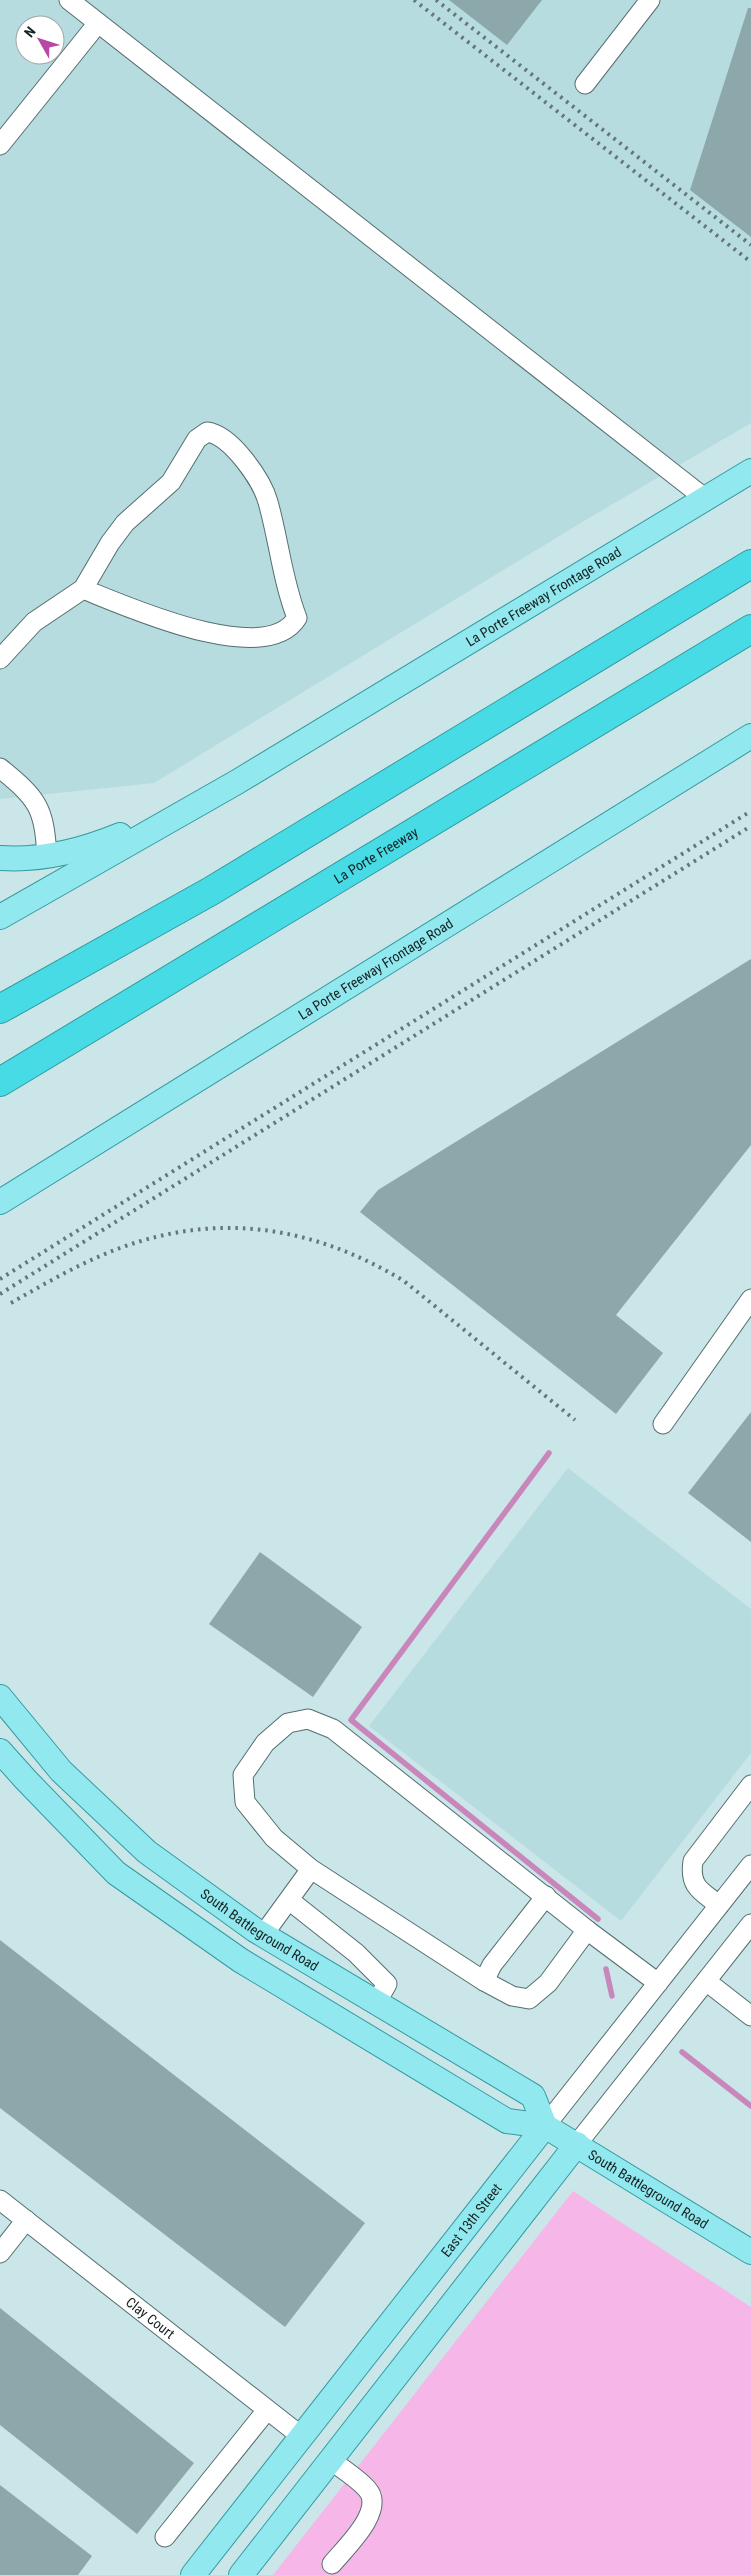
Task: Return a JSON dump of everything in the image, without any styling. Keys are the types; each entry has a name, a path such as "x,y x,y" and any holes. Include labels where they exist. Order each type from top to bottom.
{"highway":[{"path":"0,1009 211,892 751,564"},
{"name":"La Porte Freeway","path":"0,1082 751,630"}],"main road":[{"name":"La Porte Freeway Frontage Road","path":"0,917 237,782 707,500 751,471"},
{"name":"La Porte Freeway Frontage Road","path":"0,1202 751,736"},
{"path":"0,858 47,856 94,846 237,782"},
{"name":"South Battleground Road","path":"0,1697 61,1771 147,1852 263,1935 533,2096 546,2126"},
{"name":"South Battleground Road","path":"0,1751 116,1873 240,1960 507,2121 546,2126 751,2252"},
{"name":"East 13th Street","path":"193,2575 300,2436 546,2126"},
{"path":"240,2575 577,2144"},
{"path":"300,2436 330,2460"}],"street":[{"path":"69,0 707,500"},
{"path":"585,84 650,0"},
{"path":"0,145 98,23"},
{"path":"0,659 34,622 83,590 110,543 125,523 171,482 197,439 207,432 217,433 232,445 248,466 268,500 282,574 297,618 292,626 264,638 240,638 164,620 83,590"},
{"path":"0,768 30,794 42,813 47,856"},
{"path":"663,1424 751,1299"},
{"path":"587,1930 548,1983 529,1998 512,1996 484,1981 311,1869 274,1838 245,1802 244,1775 265,1743 288,1723 308,1719 334,1729 587,1930 658,1983"},
{"path":"719,1905 696,1887 691,1872 693,1861 751,1785"},
{"name":"East 13th Street","path":"546,2126 751,1865"},
{"path":"263,1935 311,1869"},
{"path":"484,1981 492,1965 546,1896"},
{"path":"289,1900 356,1953 386,1984 376,2003"},
{"path":"577,2144 751,1924"},
{"path":"706,1981 751,2016"},
{"name":"Clay Court","path":"0,2200 300,2436"},
{"path":"0,2253 26,2220"},
{"path":"165,2537 267,2410"},
{"path":"330,2460 369,2490 373,2504 371,2516 332,2564"}],"shaded area":[{"path":"0,0 751,0 751,423 584,521 154,783 0,799"},
{"path":"568,1468 751,1609 751,1753 621,1921 369,1726"},
{"path":"573,2191 751,2307 751,2575 273,2575"}],"building":[{"path":"449,0 542,0 507,45"},
{"path":"748,8 751,8 751,237 690,190"},
{"path":"751,959 751,1145 616,1315 663,1353 616,1414 360,1212 378,1190"},
{"path":"751,1412 751,1542 688,1493"},
{"path":"260,1552 362,1627 313,1697 209,1624"},
{"path":"0,1940 365,2223 285,2327 0,2108"},
{"path":"0,2308 194,2463 137,2534 0,2425"},
{"path":"0,2485 92,2556 78,2575 0,2575"}],"waterway":[{"path":"549,1453 351,1720 598,1919"},
{"path":"606,1969 612,1996"},
{"path":"682,2052 751,2106"}],"railway":[{"path":"414,0 751,262"},
{"path":"436,0 751,245"},
{"path":"0,1279 751,811"},
{"path":"0,1294 751,826"},
{"path":"11,1303 64,1273 92,1260 120,1248 157,1237 194,1230 230,1228 266,1230 301,1237 336,1248 404,1281 575,1420"}]}
